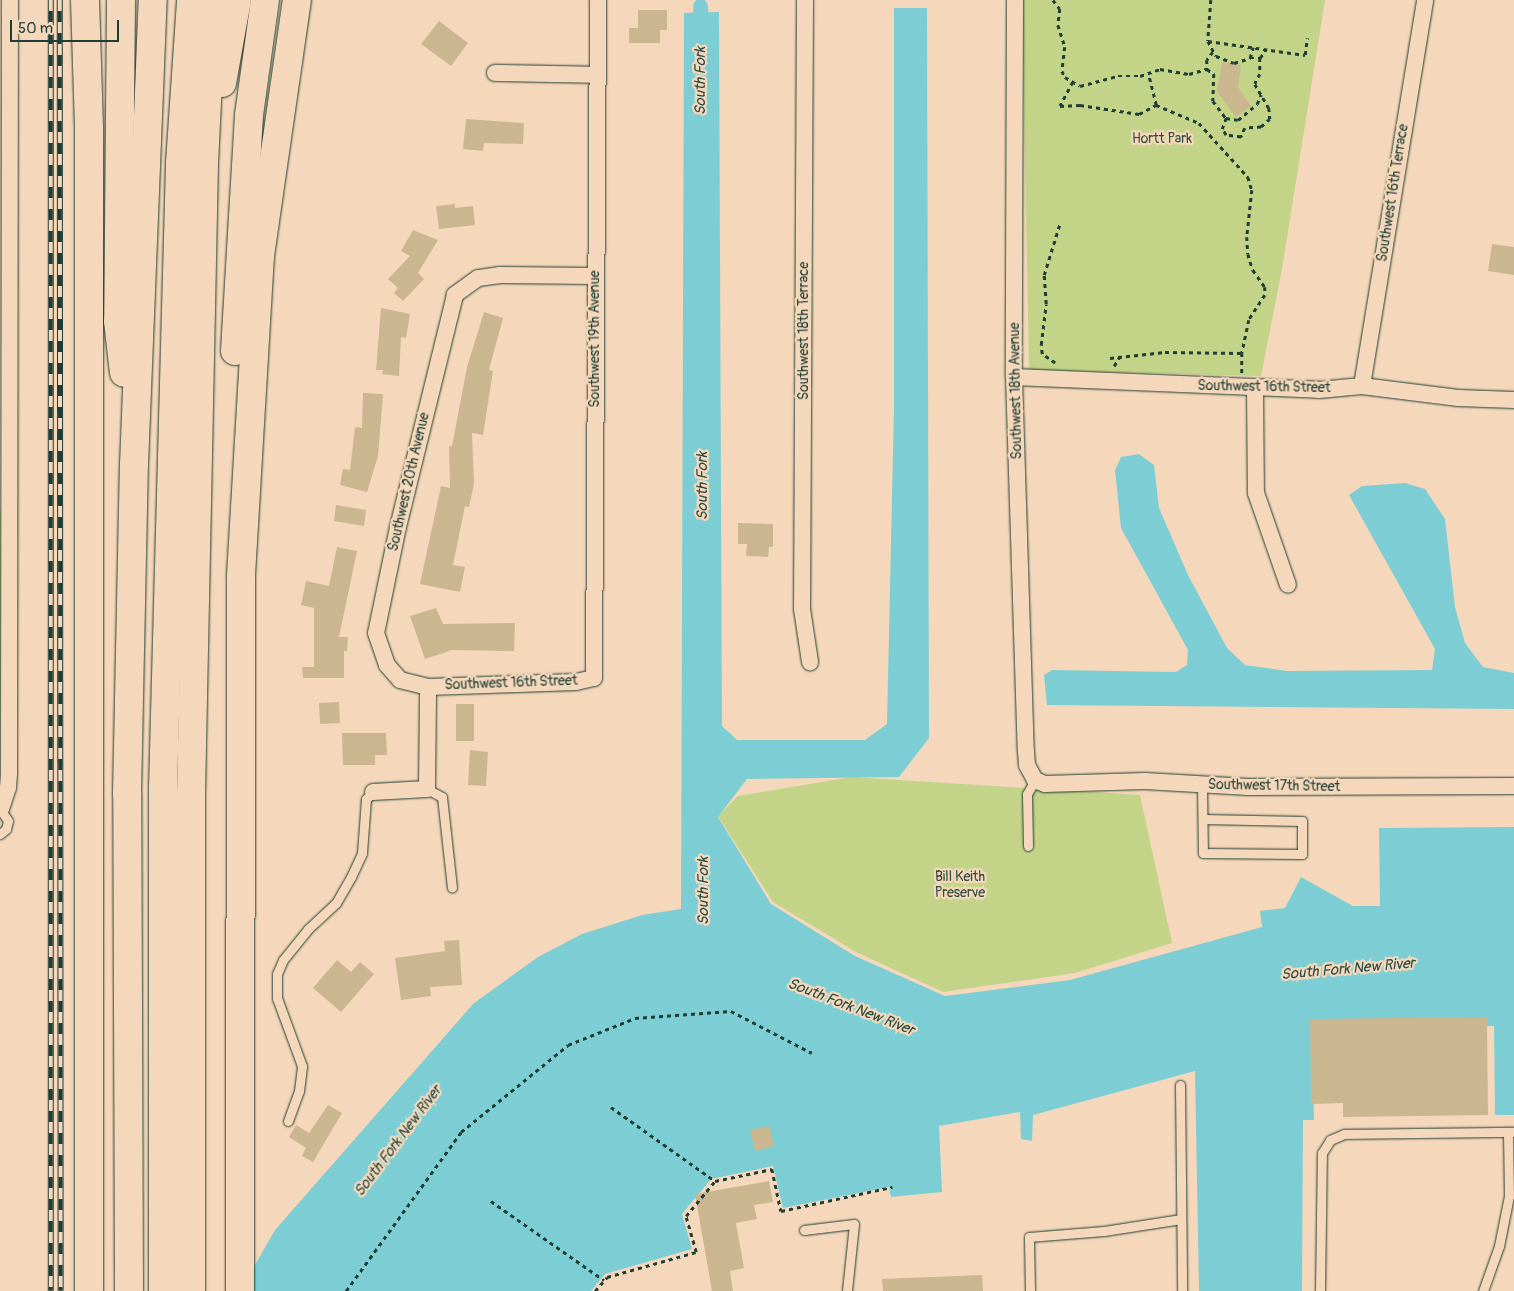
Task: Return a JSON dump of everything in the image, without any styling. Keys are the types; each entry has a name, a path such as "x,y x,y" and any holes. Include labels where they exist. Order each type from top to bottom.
{"highway":[{"path":"85,0 89,127 89,1291"},
{"path":"89,127 98,0"},
{"path":"121,0 118,321 134,465"},
{"path":"144,1291 136,794 134,465 153,0"},
{"path":"129,1291 136,794 158,126 165,0"},
{"path":"163,1291 164,788 180,163 191,0"},
{"path":"191,1291 191,794 204,163 212,0"},
{"path":"204,163 237,0"},
{"path":"241,575 233,488 237,286 249,115 265,0"},
{"path":"240,1291 241,575 260,256 297,0"}],"street":[{"path":"0,809 8,788 9,772 5,168 10,0"},
{"name":"Southwest 19th Avenue","path":"594,678 598,0"},
{"name":"Southwest 18th Terrace","path":"805,0 802,609 810,662"},
{"name":"Southwest 18th Avenue","path":"1015,0 1014,377 1026,751 1027,764 1034,780"},
{"name":"Southwest 16th Terrace","path":"1362,386 1425,0"},
{"path":"495,73 597,75"},
{"name":"Southwest 20th Avenue","path":"428,687 400,680 387,665 376,633 398,527 454,295 478,278 596,276"},
{"name":"Southwest 16th Street","path":"1014,377 1249,384 1319,390 1362,386 1458,398 1514,400"},
{"path":"1249,384 1256,493 1288,585"},
{"name":"Southwest 16th Street","path":"428,687 576,682 594,678"},
{"path":"373,792 427,789 428,687"},
{"name":"Southwest 17th Street","path":"1034,780 1045,784 1145,782 1202,785 1514,786"}],"lane":[{"path":"1028,846 1027,794 1034,780"},
{"path":"1202,785 1203,853 1302,854 1302,821 1203,819"},
{"path":"427,789 442,797 452,887"},
{"path":"288,1121 299,1091 302,1066 277,998 277,974 283,960 308,928 336,903 351,878 362,853 366,799 373,792"},
{"path":"0,809 8,821 6,830 0,834"},
{"path":"1180,1085 1182,1291"},
{"path":"1320,1291 1322,1152 1330,1140 1344,1134 1511,1132 1509,1196 1499,1246 1483,1291"},
{"path":"1030,1291 1029,1237 1104,1231 1181,1219"},
{"path":"804,1230 854,1224 847,1291"}],"path":[{"path":"1053,0 1060,9 1058,25 1065,47 1062,71 1073,82 1089,86 1109,78 1147,73 1160,68 1189,74 1207,69"},
{"path":"1211,0 1208,41 1212,52 1222,60 1234,63 1250,58 1260,58"},
{"path":"1208,41 1305,55 1307,38"},
{"path":"1250,58 1253,47"},
{"path":"1226,118 1223,132 1235,138 1244,135 1245,128 1266,126 1271,116 1255,84 1260,74 1260,58 1266,49"},
{"path":"1207,69 1207,60 1212,52"},
{"path":"1207,69 1214,74 1213,101 1226,118 1238,120 1257,104 1261,96"},
{"path":"1147,73 1156,105"},
{"path":"1073,82 1060,106 1080,104 1130,114 1148,111 1156,105"},
{"path":"1156,105 1199,124 1248,177 1252,190 1247,237 1248,254 1253,270 1265,286 1266,295 1249,320 1242,353 1249,384"},
{"path":"1060,223 1044,275 1046,304 1041,345 1042,354 1061,365"},
{"path":"1110,358 1165,352 1242,353"},
{"path":"1110,368 1120,356"},
{"path":"346,1291 461,1132 568,1045 629,1019 730,1011 812,1053"},
{"path":"611,1107 715,1181"},
{"path":"595,1291 604,1280 696,1252 686,1216 715,1181 772,1169 781,1211 892,1187"},
{"path":"491,1201 604,1280"}],"green space":[{"name":"Hortt Park","path":"1022,0 1325,0 1282,269 1261,376 1029,370"},
{"path":"0,511 3,511 0,757"},
{"name":"Bill Keith Preserve","path":"852,777 1140,795 1172,943 1075,973 943,992 856,952 773,902 718,816 738,796"}],"water":[{"name":"South Fork New River","path":"894,8 927,8 929,738 899,777 747,779 718,817 771,904 855,956 945,996 1070,980 1262,927 1260,911 1285,908 1301,877 1353,906 1380,906 1379,828 1514,827 1514,1115 1495,1115 1494,1026 1312,1028 1314,1120 1303,1120 1302,1291 1199,1291 1195,1071 1033,1115 1032,1141 1021,1139 1020,1112 939,1126 942,1192 891,1197 889,1187 783,1208 773,1166 711,1179 682,1214 692,1249 605,1274 591,1291 240,1291 275,1230 474,1003 538,957 582,934 642,915 681,909 684,13 719,12 722,726 737,740 865,740 887,724 894,407"},
{"path":"1139,454 1154,465 1159,508 1188,575 1227,648 1245,665 1287,671 1432,670 1435,649 1349,495 1362,486 1405,483 1425,489 1445,519 1455,607 1465,643 1483,667 1514,673 1514,709 1047,705 1044,675 1052,670 1176,672 1187,665 1188,650 1121,528 1115,470 1121,457"}],"building":[{"path":"638,10 667,10 667,30 660,30 660,43 629,43 629,28 638,28"},
{"path":"439,21 468,43 451,66 421,44"},
{"path":"1222,62 1241,65 1238,87 1251,106 1236,117 1217,92"},
{"path":"466,119 524,123 523,144 484,143 483,151 463,149"},
{"path":"455,204 455,208 473,206 475,225 439,229 436,206"},
{"path":"413,230 438,240 418,273 424,279 403,301 394,293 398,288 388,279 410,256 401,251"},
{"path":"1492,244 1514,247 1514,275 1488,271"},
{"path":"381,308 410,314 406,338 401,337 399,376 382,374 383,370 376,370"},
{"path":"484,312 503,318 489,370 493,371 483,435 472,433 474,484 469,507 465,506 453,565 465,567 460,592 420,584 441,486 450,488 449,446 452,446 467,367"},
{"path":"363,393 383,394 378,456 367,492 340,485 343,469 350,470 355,427 362,428"},
{"path":"336,505 366,510 364,526 334,521"},
{"path":"738,523 773,524 773,547 769,547 768,557 746,556 747,544 738,544"},
{"path":"337,547 357,551 339,637 348,637 347,651 344,651 344,678 303,678 302,667 314,667 314,608 301,605 306,581 329,586"},
{"path":"436,608 443,624 515,623 514,651 452,650 425,659 410,616"},
{"path":"339,702 340,723 320,724 319,703"},
{"path":"456,704 474,704 474,741 456,741"},
{"path":"342,733 386,733 387,755 375,755 375,765 343,765"},
{"path":"470,750 488,752 486,786 468,785"},
{"path":"459,940 462,985 430,987 431,996 401,1000 395,958 445,951 444,941"},
{"path":"337,960 351,972 360,962 374,974 341,1012 313,988"},
{"path":"1487,1017 1488,1115 1343,1117 1343,1103 1311,1104 1310,1019"},
{"path":"328,1105 342,1113 313,1162 302,1156 306,1148 289,1137 296,1125 309,1133"},
{"path":"769,1126 774,1146 755,1151 750,1130"},
{"path":"769,1181 773,1202 754,1205 757,1219 736,1223 744,1268 730,1271 733,1291 712,1291 695,1194"},
{"path":"982,1275 983,1291 883,1291 882,1279"}],"waterway":[{"name":"South Fork","path":"700,6 701,32"}],"railway":[{"path":"51,0 51,1291"},
{"path":"60,0 61,1291"}]}
